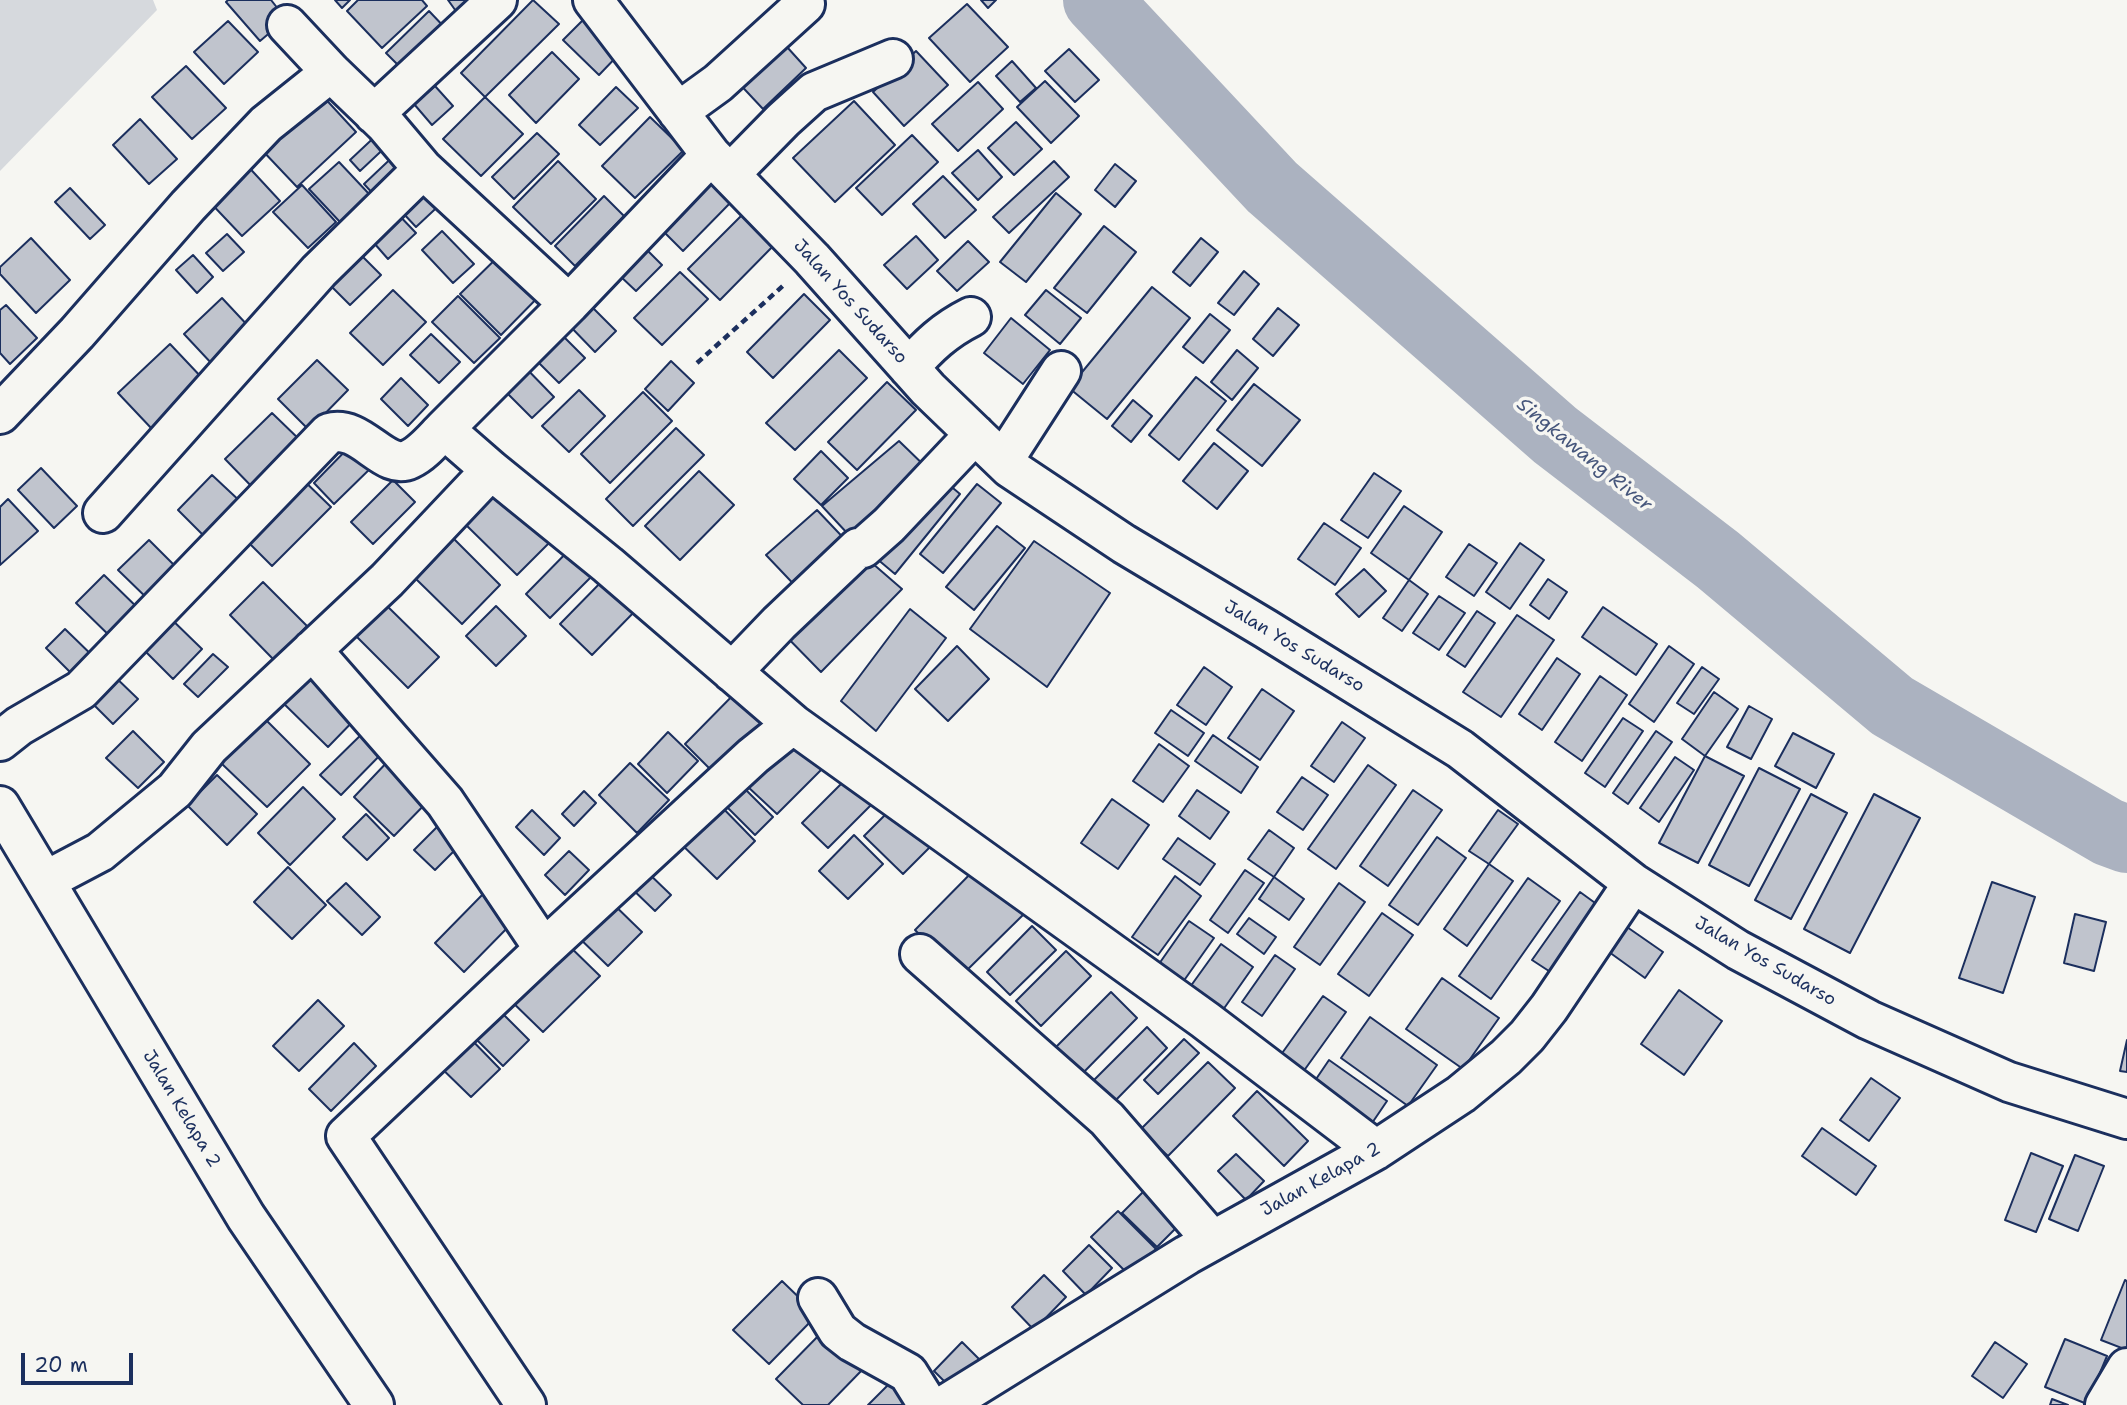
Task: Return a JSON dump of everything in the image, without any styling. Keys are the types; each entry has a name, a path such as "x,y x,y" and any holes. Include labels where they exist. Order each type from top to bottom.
{"street":[{"path":"374,114 498,0"},
{"name":"Jalan Yos Sudarso","path":"593,0 721,165 812,259 909,368 1003,461 1124,544 1460,749 1633,883 1738,950 1869,1020 2008,1082 2127,1119"},
{"path":"678,112 718,83 805,4"},
{"path":"287,24 423,169 569,304"},
{"path":"7,736 81,690 328,433 351,433 382,454 399,461 410,460 569,304 721,165 783,120 814,92 893,59"},
{"path":"0,414 266,124 331,72"},
{"path":"103,513 320,271 423,169"},
{"path":"909,368 933,341 951,327 971,317"},
{"path":"1003,461 1061,371"},
{"path":"443,429 608,565 793,724 1205,1020 1376,1150"},
{"path":"732,672 811,591 858,548 863,548 889,526 975,434"},
{"path":"45,881 91,858 175,790 209,747 387,580 491,470"},
{"path":"313,650 444,802 544,949"},
{"path":"526,1405 346,1136 753,756 793,724"},
{"name":"Jalan Kelapa 2","path":"0,806 246,1217 374,1405"},
{"name":"Jalan Kelapa 2","path":"945,1405 1212,1240 1376,1150 1461,1094 1506,1058 1527,1036 1549,1009 1633,883"},
{"path":"920,954 1107,1119 1212,1240"},
{"path":"818,1298 838,1331 852,1342 908,1373 928,1405"},
{"path":"2105,1405 2127,1368"}],"path":[{"path":"698,363 812,259"}],"shaded area":[{"path":"0,0 153,0 157,10 0,171"}],"building":[{"path":"271,0 286,19 260,41 226,2"},
{"path":"335,0 350,0 342,8"},
{"path":"358,0 422,0 427,6 382,48 347,11"},
{"path":"448,0 477,0 458,14"},
{"path":"533,0 559,24 485,97 461,73"},
{"path":"981,0 996,0 988,8"},
{"path":"967,4 1008,47 970,82 929,38"},
{"path":"429,11 448,31 406,73 386,53"},
{"path":"588,15 623,50 599,75 563,40"},
{"path":"228,21 258,52 224,84 194,52"},
{"path":"778,37 806,68 763,109 734,78"},
{"path":"1069,49 1099,80 1075,102 1045,71"},
{"path":"916,51 948,85 904,126 873,92"},
{"path":"552,52 579,79 536,123 509,95"},
{"path":"1012,61 1036,88 1020,102 996,76"},
{"path":"186,66 226,108 192,139 152,97"},
{"path":"1045,81 1079,116 1051,143 1017,107"},
{"path":"978,82 1003,109 958,151 932,124"},
{"path":"435,86 453,106 432,125 414,104"},
{"path":"616,87 638,108 600,145 579,125"},
{"path":"320,93 356,132 297,187 260,148"},
{"path":"485,97 523,134 481,176 443,139"},
{"path":"854,101 895,145 835,202 793,158"},
{"path":"650,117 684,150 635,198 602,166"},
{"path":"140,119 177,159 149,184 113,145"},
{"path":"1016,122 1042,149 1014,175 988,148"},
{"path":"382,130 392,141 360,171 350,160"},
{"path":"537,133 559,154 514,199 492,177"},
{"path":"912,135 938,162 882,215 856,188"},
{"path":"401,149 414,162 377,198 364,184"},
{"path":"978,150 1002,177 978,200 952,173"},
{"path":"243,161 280,201 242,236 205,197"},
{"path":"558,161 596,199 551,244 513,207"},
{"path":"1054,161 1069,177 1009,233 993,217"},
{"path":"339,162 370,195 340,222 309,189"},
{"path":"1115,164 1136,181 1115,207 1095,190"},
{"path":"710,173 735,198 683,251 657,225"},
{"path":"943,176 976,210 945,238 913,204"},
{"path":"434,184 447,198 416,227 403,213"},
{"path":"302,185 336,222 308,248 273,212"},
{"path":"70,188 105,225 90,239 55,202"},
{"path":"1056,193 1081,214 1026,282 1000,262"},
{"path":"604,196 624,216 575,266 555,246"},
{"path":"748,209 780,239 720,300 688,269"},
{"path":"394,210 416,233 388,259 367,235"},
{"path":"1104,226 1136,252 1087,313 1054,288"},
{"path":"442,231 474,264 453,283 422,250"},
{"path":"227,234 244,252 223,271 206,253"},
{"path":"916,236 938,260 907,289 884,265"},
{"path":"31,238 70,280 36,313 0,274 0,267"},
{"path":"1201,238 1218,252 1190,286 1173,272"},
{"path":"968,241 989,262 957,291 937,271"},
{"path":"351,245 381,275 350,305 321,276"},
{"path":"507,248 547,288 501,335 460,294"},
{"path":"645,248 662,265 636,291 619,275"},
{"path":"193,255 213,277 197,293 176,270"},
{"path":"1244,271 1259,284 1234,315 1218,303"},
{"path":"680,272 708,299 662,345 634,318"},
{"path":"1152,287 1190,318 1107,419 1069,388"},
{"path":"393,290 426,322 383,365 350,333"},
{"path":"1046,290 1081,318 1060,344 1025,315"},
{"path":"804,294 830,320 773,378 747,352"},
{"path":"458,296 500,338 474,363 432,322"},
{"path":"222,298 251,329 213,365 184,334"},
{"path":"587,302 616,331 595,352 567,323"},
{"path":"6,305 37,338 10,364 0,353 0,310"},
{"path":"1278,308 1299,325 1273,356 1253,339"},
{"path":"1210,314 1230,330 1203,363 1183,347"},
{"path":"1011,318 1050,350 1023,384 984,353"},
{"path":"558,331 585,358 559,383 532,356"},
{"path":"431,334 460,362 439,383 410,355"},
{"path":"170,344 204,380 152,429 118,393"},
{"path":"839,350 867,378 795,450 766,423"},
{"path":"1237,350 1258,368 1232,400 1211,382"},
{"path":"317,360 348,390 309,430 278,399"},
{"path":"519,361 554,397 532,418 497,383"},
{"path":"671,361 694,383 668,411 645,389"},
{"path":"1196,377 1226,401 1179,460 1149,435"},
{"path":"401,378 428,405 408,426 381,399"},
{"path":"887,382 916,410 857,470 828,442"},
{"path":"1254,384 1300,420 1262,466 1217,430"},
{"path":"579,390 605,416 569,452 542,426"},
{"path":"643,392 672,421 610,483 581,454"},
{"path":"1133,400 1152,416 1131,442 1112,426"},
{"path":"272,413 303,443 256,491 225,459"},
{"path":"676,428 704,455 633,526 606,499"},
{"path":"355,441 377,462 334,504 314,483"},
{"path":"899,441 932,473 860,547 822,506"},
{"path":"1214,443 1248,471 1217,509 1183,481"},
{"path":"821,451 848,478 821,505 794,479"},
{"path":"41,468 77,506 54,528 18,490"},
{"path":"699,471 734,505 680,560 645,526"},
{"path":"295,472 331,507 272,566 237,531"},
{"path":"1374,473 1401,491 1368,538 1341,520"},
{"path":"212,475 244,505 209,541 178,510"},
{"path":"941,478 960,494 895,574 876,558"},
{"path":"393,480 415,502 373,544 351,522"},
{"path":"977,484 1001,503 943,573 920,554"},
{"path":"501,485 554,538 517,575 464,523"},
{"path":"8,499 38,531 0,565 0,507"},
{"path":"1404,506 1442,532 1409,580 1371,553"},
{"path":"817,510 853,548 804,595 766,555"},
{"path":"1324,523 1361,548 1335,585 1298,559"},
{"path":"997,526 1025,548 974,610 946,587"},
{"path":"454,539 500,585 462,624 416,579"},
{"path":"149,540 183,574 153,604 118,570"},
{"path":"1034,541 1110,593 1047,687 970,629"},
{"path":"1520,543 1544,560 1510,609 1486,592"},
{"path":"575,544 599,569 550,618 526,594"},
{"path":"1469,544 1497,563 1474,596 1446,577"},
{"path":"857,550 902,589 821,672 777,627"},
{"path":"1364,569 1386,591 1359,617 1336,594"},
{"path":"104,575 146,616 118,644 76,603"},
{"path":"607,576 639,607 592,655 560,624"},
{"path":"1548,579 1567,592 1549,619 1530,605"},
{"path":"1409,580 1428,594 1402,631 1383,618"},
{"path":"263,582 307,626 274,660 230,615"},
{"path":"1439,596 1465,613 1439,650 1413,633"},
{"path":"383,602 439,657 408,688 353,633"},
{"path":"496,606 526,636 496,666 466,636"},
{"path":"1603,607 1657,644 1636,675 1582,637"},
{"path":"910,609 946,638 876,731 841,701"},
{"path":"1477,611 1495,623 1465,667 1447,655"},
{"path":"165,613 202,649 173,679 136,642"},
{"path":"1517,615 1554,640 1501,717 1463,692"},
{"path":"65,629 101,664 81,683 46,648"},
{"path":"957,646 989,679 948,721 915,689"},
{"path":"1669,646 1694,664 1654,722 1629,704"},
{"path":"213,654 228,667 198,697 184,684"},
{"path":"1557,658 1580,674 1542,730 1519,714"},
{"path":"312,663 362,712 328,747 278,698"},
{"path":"1204,667 1232,687 1206,725 1177,705"},
{"path":"1702,667 1719,679 1694,714 1677,703"},
{"path":"110,672 138,699 113,724 86,697"},
{"path":"1600,676 1627,695 1582,761 1555,742"},
{"path":"743,685 774,716 715,774 685,744"},
{"path":"1262,689 1294,711 1260,760 1228,738"},
{"path":"1714,692 1738,709 1705,756 1682,739"},
{"path":"1749,706 1772,719 1751,759 1727,747"},
{"path":"1171,710 1204,733 1188,756 1155,733"},
{"path":"1623,718 1643,731 1605,787 1585,773"},
{"path":"265,719 310,764 267,807 221,763"},
{"path":"1342,722 1365,738 1334,782 1311,766"},
{"path":"369,727 389,746 341,795 320,775"},
{"path":"133,731 164,762 138,788 106,758"},
{"path":"1656,731 1672,742 1628,804 1613,793"},
{"path":"668,732 698,761 667,793 638,764"},
{"path":"800,733 830,761 777,814 747,786"},
{"path":"1793,733 1834,754 1816,788 1775,766"},
{"path":"1213,735 1258,767 1241,793 1195,761"},
{"path":"1159,744 1189,766 1163,802 1133,781"},
{"path":"1705,756 1744,776 1698,863 1659,843"},
{"path":"1675,757 1694,770 1659,822 1640,808"},
{"path":"391,758 431,798 394,836 354,797"},
{"path":"630,763 669,800 637,833 599,795"},
{"path":"1368,765 1396,785 1336,869 1308,849"},
{"path":"1759,768 1800,789 1749,886 1709,865"},
{"path":"852,773 878,798 828,848 802,823"},
{"path":"217,775 257,814 227,845 187,805"},
{"path":"1302,777 1328,795 1303,830 1277,812"},
{"path":"742,786 773,817 755,835 724,804"},
{"path":"303,787 335,819 290,865 258,833"},
{"path":"1197,790 1229,812 1210,839 1179,816"},
{"path":"1413,790 1442,810 1388,886 1360,866"},
{"path":"584,791 596,803 574,826 562,814"},
{"path":"1811,794 1847,813 1791,919 1755,900"},
{"path":"1874,794 1920,818 1850,953 1804,929"},
{"path":"714,799 755,841 717,879 675,838"},
{"path":"1112,799 1149,825 1118,869 1081,843"},
{"path":"897,803 936,841 903,874 864,836"},
{"path":"532,810 560,838 544,855 516,827"},
{"path":"1498,810 1518,824 1489,864 1469,851"},
{"path":"366,814 389,838 367,860 343,837"},
{"path":"443,821 463,842 435,870 414,850"},
{"path":"1269,830 1294,848 1274,877 1248,859"},
{"path":"854,835 883,864 848,899 819,871"},
{"path":"1437,837 1466,858 1418,925 1389,905"},
{"path":"1178,838 1215,864 1200,885 1163,859"},
{"path":"569,851 589,870 565,895 545,875"},
{"path":"1489,864 1513,881 1467,946 1444,929"},
{"path":"979,865 1026,912 961,976 915,930"},
{"path":"288,867 326,905 292,939 254,902"},
{"path":"643,868 671,895 655,911 627,884"},
{"path":"1245,870 1264,883 1228,933 1210,920"},
{"path":"1175,876 1201,896 1158,955 1132,937"},
{"path":"1274,877 1304,899 1289,920 1259,899"},
{"path":"1528,878 1560,901 1491,999 1459,976"},
{"path":"1992,882 2035,897 2003,993 1959,978"},
{"path":"346,883 380,917 362,935 327,901"},
{"path":"1339,883 1365,902 1320,965 1294,947"},
{"path":"485,892 515,920 464,972 435,943"},
{"path":"1580,892 1602,908 1555,975 1532,960"},
{"path":"605,896 642,932 608,966 571,930"},
{"path":"1382,913 1413,935 1369,996 1338,974"},
{"path":"2075,914 2106,922 2094,971 2064,963"},
{"path":"1249,918 1276,937 1264,954 1237,934"},
{"path":"1189,921 1214,938 1178,989 1154,971"},
{"path":"1032,926 1056,950 1010,995 987,972"},
{"path":"1627,927 1663,952 1645,978 1609,952"},
{"path":"562,939 600,976 543,1032 505,995"},
{"path":"1221,944 1253,967 1218,1017 1185,994"},
{"path":"1066,951 1091,976 1041,1026 1016,1001"},
{"path":"1275,955 1295,969 1262,1016 1242,1002"},
{"path":"1442,978 1499,1018 1463,1069 1406,1029"},
{"path":"1679,990 1722,1021 1684,1075 1641,1044"},
{"path":"1111,992 1137,1018 1079,1077 1052,1051"},
{"path":"1323,996 1346,1012 1303,1072 1280,1056"},
{"path":"318,1000 344,1026 299,1071 273,1046"},
{"path":"492,1003 529,1040 503,1066 466,1029"},
{"path":"1370,1017 1437,1065 1408,1106 1341,1058"},
{"path":"1147,1027 1167,1048 1111,1105 1089,1085"},
{"path":"463,1031 500,1069 471,1097 433,1060"},
{"path":"1184,1039 1199,1053 1158,1094 1144,1080"},
{"path":"2127,1040 2127,1072 2120,1071"},
{"path":"354,1043 376,1066 331,1111 309,1089"},
{"path":"1329,1060 1387,1101 1368,1129 1310,1088"},
{"path":"1208,1062 1235,1088 1168,1156 1140,1130"},
{"path":"1871,1078 1900,1098 1869,1141 1840,1120"},
{"path":"1257,1091 1308,1141 1284,1166 1233,1116"},
{"path":"1822,1128 1876,1166 1856,1195 1802,1156"},
{"path":"2031,1153 2063,1166 2036,1232 2005,1220"},
{"path":"1236,1154 1264,1181 1246,1200 1218,1171"},
{"path":"2075,1155 2104,1166 2078,1231 2049,1219"},
{"path":"1154,1181 1188,1216 1157,1247 1122,1213"},
{"path":"1118,1211 1156,1249 1130,1276 1091,1237"},
{"path":"1089,1245 1112,1268 1086,1295 1063,1271"},
{"path":"1044,1275 1066,1297 1034,1330 1012,1307"},
{"path":"2125,1280 2127,1281 2127,1350 2101,1340"},
{"path":"782,1281 817,1315 769,1364 733,1330"},
{"path":"825,1329 864,1368 828,1405 803,1405 776,1379"},
{"path":"2065,1339 2107,1356 2087,1404 2045,1387"},
{"path":"962,1342 985,1365 956,1393 934,1371"},
{"path":"1995,1342 2027,1364 2003,1398 1972,1376"},
{"path":"893,1380 914,1405 868,1405"},
{"path":"2052,1399 2068,1405 2050,1405"}],"waterway":[{"name":"Singkawang River","path":"1097,0 1272,187 1555,435 1718,560 1892,706 2108,832 2127,839"}]}
